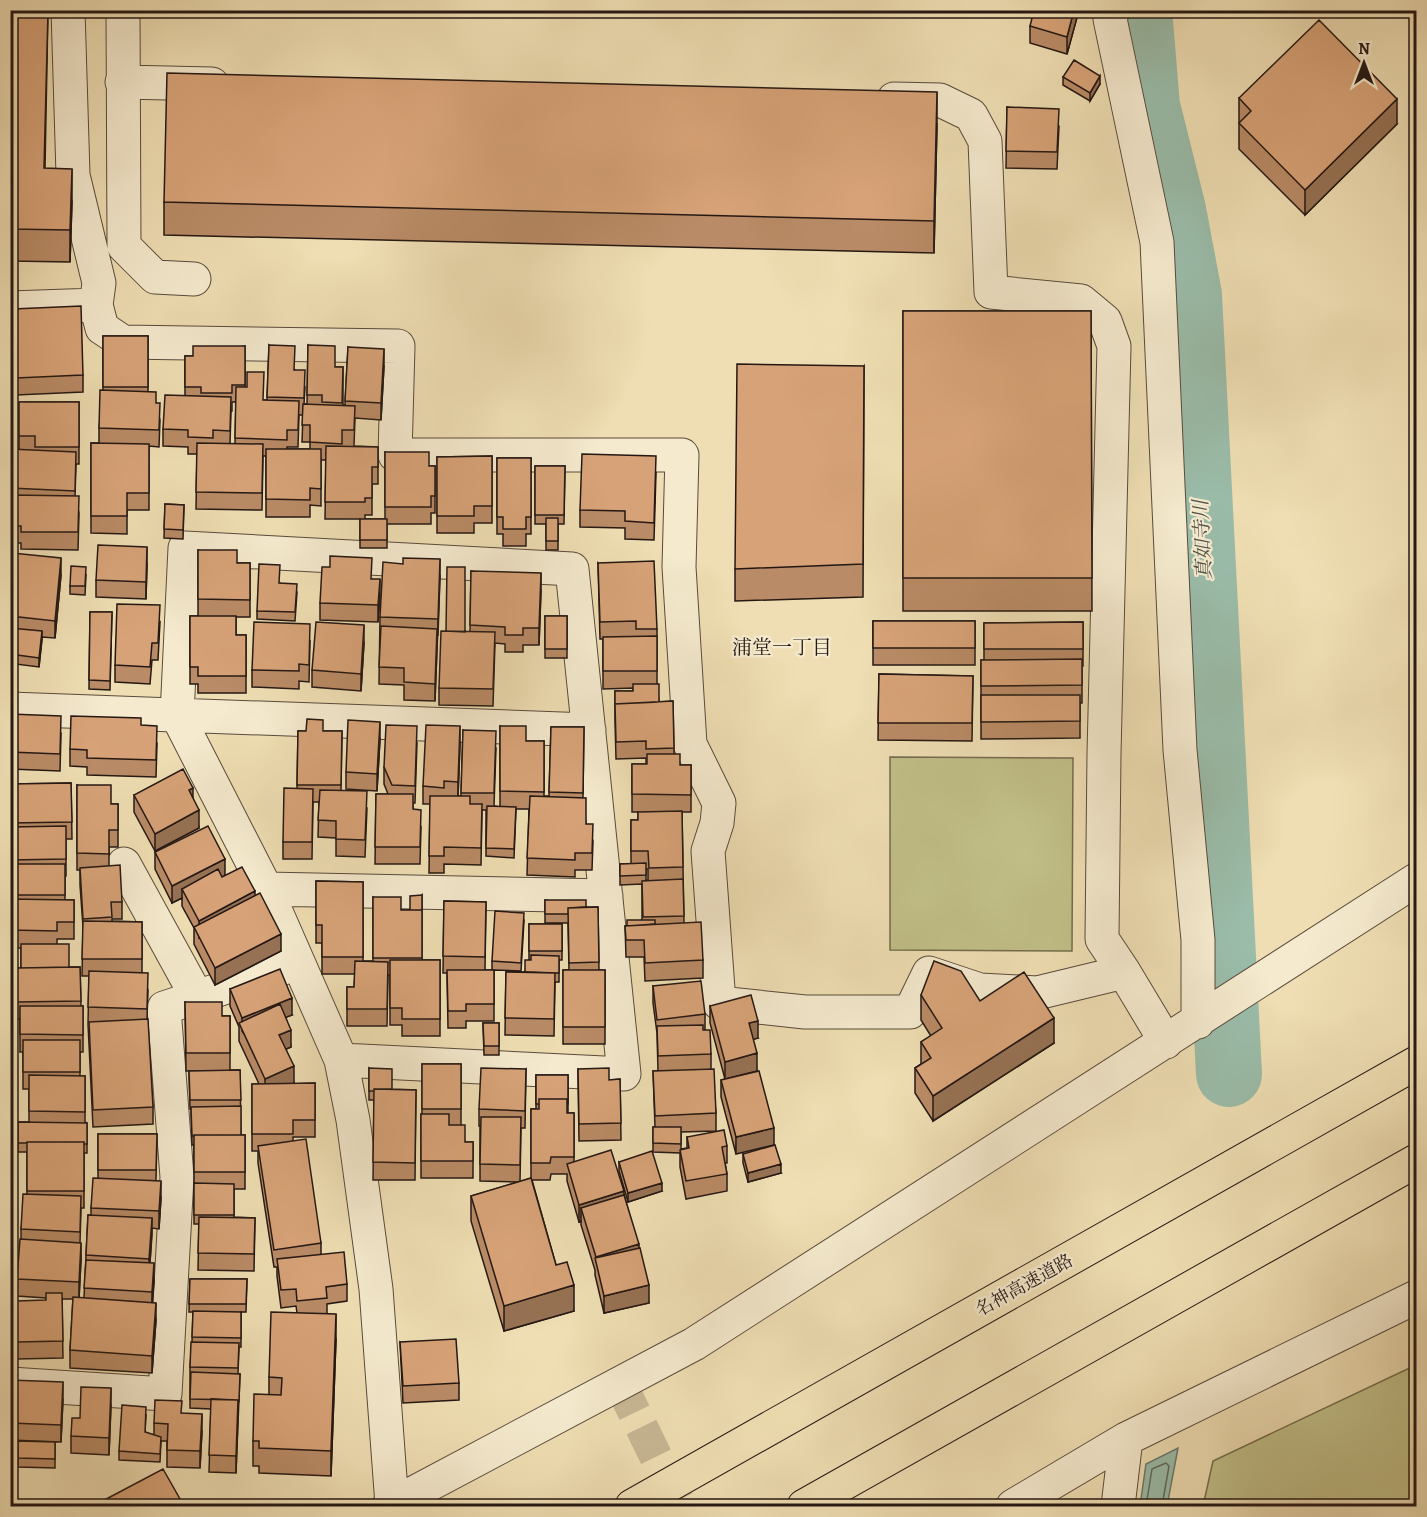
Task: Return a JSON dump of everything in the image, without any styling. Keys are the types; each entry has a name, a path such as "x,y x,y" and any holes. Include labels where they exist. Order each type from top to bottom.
{"highway":[{"name":"名神高速道路","path":"632,1506 1416,1063"},
{"path":"804,1506 1416,1161"}],"street":[{"path":"68,10 73,176 99,283 96,305 102,328 123,342 398,346 395,455 682,455 679,567 690,744 719,803 717,823 708,851 719,1003 804,1012 910,1012 929,973 980,990 1037,993 1124,972"},
{"path":"123,10 124,246 154,276 194,279"},
{"path":"1113,10 1110,19 1124,95 1157,242 1180,750 1198,940 1199,1021"},
{"path":"122,82 240,84"},
{"path":"869,99 940,100 971,115 985,141 991,292 1081,301 1105,321 1114,346 1102,939 1166,1042"},
{"path":"10,308 96,305"},
{"path":"341,1060 624,1074 589,730 584,568 185,548 177,716 266,889 341,1060 353,1120 376,1289 391,1506 694,1344 1416,880"},
{"path":"644,567 679,567"},
{"path":"10,709 589,730"},
{"path":"124,864 197,997"},
{"path":"266,889 606,896"},
{"path":"10,1384 165,1394 177,1177 164,1008 298,963"},
{"path":"1013,1506 1126,1438 1416,1297"},
{"path":"1118,1506 1126,1438"}],"shaded area":[{"path":"890,757 1073,758 1072,951 890,950"},
{"path":"1416,1365 1416,1399 1412,1401 1416,1506 1203,1506 1213,1461"}],"water":[{"path":"1178,1448 1167,1506 1140,1506 1146,1464"}],"building":[{"path":"10,10 48,10 44,168 72,169 70,230 10,229"},
{"path":"1034,10 1074,10 1067,37 1030,26"},
{"path":"1319,20 1397,99 1305,190 1239,123 1251,111 1239,98"},
{"path":"1074,60 1100,76 1090,93 1063,77"},
{"path":"167,73 937,92 934,221 164,202"},
{"path":"1007,107 1059,109 1057,152 1006,151"},
{"path":"81,306 83,375 16,378 13,309"},
{"path":"903,311 1091,311 1092,578 903,578"},
{"path":"103,336 148,336 148,387 103,387"},
{"path":"269,345 295,346 294,370 305,370 304,398 267,397"},
{"path":"308,345 335,346 335,367 343,367 342,403 322,402 322,395 307,395"},
{"path":"193,346 245,346 245,385 232,385 232,393 201,393 201,387 185,387 185,356 193,356"},
{"path":"348,347 384,349 381,403 345,401"},
{"path":"737,364 864,366 863,564 735,569"},
{"path":"247,372 264,372 263,400 299,401 298,430 287,430 287,440 235,438 236,387 247,387"},
{"path":"100,390 156,392 156,403 160,403 159,430 99,428"},
{"path":"165,395 231,397 230,431 213,430 213,438 188,437 188,430 163,429"},
{"path":"19,402 79,402 79,447 35,447 35,436 19,436"},
{"path":"303,404 355,406 354,430 342,430 342,444 310,442 310,425 302,425"},
{"path":"91,443 149,444 149,493 127,493 127,516 91,516"},
{"path":"197,443 263,444 262,493 196,492"},
{"path":"326,446 378,447 378,467 372,467 372,498 365,498 365,502 325,502"},
{"path":"10,449 76,452 75,491 10,488"},
{"path":"266,449 321,449 321,489 310,488 310,500 266,499"},
{"path":"385,452 429,452 429,466 435,466 435,496 431,496 431,507 385,507"},
{"path":"582,454 656,456 654,523 625,521 625,511 580,510"},
{"path":"492,456 492,506 474,506 474,516 437,516 437,457"},
{"path":"497,458 531,458 531,517 526,517 526,529 503,529 503,517 497,517"},
{"path":"535,466 565,466 564,515 535,515"},
{"path":"10,495 79,496 78,532 21,532 21,526 10,526"},
{"path":"165,504 184,505 183,530 164,529"},
{"path":"546,518 558,518 558,541 546,541"},
{"path":"360,519 387,519 387,540 360,540"},
{"path":"98,545 147,547 146,582 96,580"},
{"path":"198,550 237,550 237,563 250,563 250,600 198,599"},
{"path":"12,553 61,558 55,621 10,616"},
{"path":"330,556 372,558 371,579 380,579 378,605 320,603 322,567 330,567"},
{"path":"403,558 440,559 438,619 380,617 383,562 403,564"},
{"path":"654,561 657,629 636,629 636,621 600,622 598,563"},
{"path":"259,564 280,565 279,583 297,584 295,612 257,611"},
{"path":"71,566 86,567 85,586 70,586"},
{"path":"447,567 465,567 465,632 446,631"},
{"path":"471,571 541,573 539,628 523,628 523,635 505,635 505,627 470,625"},
{"path":"117,604 160,605 158,643 152,643 150,667 115,665"},
{"path":"90,612 112,612 110,681 89,680"},
{"path":"190,616 236,616 236,635 246,635 246,676 198,676 198,667 190,667"},
{"path":"545,616 567,616 567,649 545,649"},
{"path":"873,621 975,621 975,648 873,648"},
{"path":"254,622 310,624 309,665 299,664 299,671 252,670"},
{"path":"316,622 364,625 361,674 312,670"},
{"path":"1083,622 1083,649 984,649 984,623"},
{"path":"381,626 437,629 435,684 404,682 404,668 379,667"},
{"path":"10,628 42,631 39,658 10,654"},
{"path":"441,631 495,632 493,689 439,688"},
{"path":"657,636 657,671 603,671 603,637"},
{"path":"10,659 16,659 15,684 10,684"},
{"path":"1082,659 1082,685 981,686 981,660"},
{"path":"879,674 973,676 972,723 878,723"},
{"path":"633,684 659,684 659,702 615,704 615,691 633,691"},
{"path":"981,695 1080,695 1080,721 981,722"},
{"path":"673,701 674,748 646,749 646,741 616,742 615,704"},
{"path":"10,714 61,716 60,754 10,752"},
{"path":"71,716 141,718 141,725 157,726 156,760 87,758 87,750 70,749"},
{"path":"307,719 323,720 323,731 342,731 341,785 297,785 298,731 306,731"},
{"path":"348,720 380,722 377,774 346,772"},
{"path":"386,725 417,726 415,786 392,785 384,767"},
{"path":"426,725 460,726 458,782 444,781 444,788 423,786"},
{"path":"500,726 526,726 526,741 544,741 544,792 500,791"},
{"path":"551,727 584,727 583,793 549,792"},
{"path":"463,730 496,731 494,793 461,793"},
{"path":"647,754 680,754 680,765 691,765 691,795 632,794 632,764 647,764"},
{"path":"183,769 193,788 189,790 199,810 155,834 134,795"},
{"path":"71,783 72,822 10,823 10,784"},
{"path":"77,785 111,785 111,804 118,804 118,830 109,830 109,854 77,853"},
{"path":"284,788 313,789 312,842 283,842"},
{"path":"320,790 367,791 365,840 336,839 336,821 318,820"},
{"path":"376,794 413,794 413,809 421,810 420,847 375,847"},
{"path":"430,796 470,796 470,804 482,804 481,848 444,847 444,856 429,856"},
{"path":"530,796 586,798 586,824 593,824 592,853 575,853 575,860 527,858"},
{"path":"487,806 516,807 514,849 486,848"},
{"path":"682,811 683,867 649,868 648,851 631,851 631,820 638,820 638,812"},
{"path":"66,826 66,859 10,860 10,827"},
{"path":"208,826 225,859 172,886 155,852"},
{"path":"646,863 646,875 620,876 620,864"},
{"path":"10,864 65,864 65,895 10,895"},
{"path":"120,865 122,902 111,902 112,917 83,919 80,868"},
{"path":"242,867 255,891 199,921 182,889 218,869 222,877"},
{"path":"683,879 684,916 643,917 642,881"},
{"path":"316,881 363,882 363,957 322,957 322,925 316,925"},
{"path":"260,893 281,934 215,968 194,927"},
{"path":"422,895 422,910 410,910 410,896"},
{"path":"373,897 401,897 401,910 422,910 422,958 373,958"},
{"path":"10,899 74,900 74,922 57,922 57,931 10,930"},
{"path":"545,900 586,900 586,907 568,908 568,914 545,914"},
{"path":"444,901 486,902 485,957 443,956"},
{"path":"598,907 599,962 569,963 568,908"},
{"path":"495,911 524,913 521,963 492,961"},
{"path":"627,920 655,920 655,924 627,926"},
{"path":"83,921 142,922 142,959 82,959"},
{"path":"701,922 703,960 645,963 644,940 626,940 625,926"},
{"path":"529,924 562,924 562,951 529,951"},
{"path":"21,944 69,944 69,967 21,968"},
{"path":"531,955 559,956 559,973 525,972 525,960 531,960"},
{"path":"390,960 440,960 440,1019 402,1019 402,1008 390,1008"},
{"path":"355,961 388,962 387,1009 347,1009 347,987 354,987"},
{"path":"934,961 961,971 980,1001 1024,972 1054,1018 933,1096 915,1068 931,1058 921,1042 942,1028 921,995"},
{"path":"80,967 81,1001 17,1002 17,968"},
{"path":"280,969 292,998 242,1018 230,989"},
{"path":"447,970 494,970 494,1004 466,1004 466,1011 448,1011"},
{"path":"563,970 605,970 605,1027 563,1027"},
{"path":"89,971 148,973 147,1009 88,1007"},
{"path":"506,972 555,973 554,1019 505,1018"},
{"path":"701,981 705,1014 657,1020 653,986"},
{"path":"751,995 758,1021 749,1023 757,1053 725,1062 710,1006"},
{"path":"185,1002 222,1002 222,1016 230,1016 230,1053 186,1053"},
{"path":"280,1004 291,1030 279,1035 294,1066 265,1079 239,1023"},
{"path":"20,1006 83,1006 83,1035 20,1034"},
{"path":"148,1019 153,1107 93,1110 89,1022"},
{"path":"483,1023 499,1023 499,1046 484,1046"},
{"path":"703,1025 703,1030 710,1030 711,1054 658,1056 657,1026"},
{"path":"23,1040 80,1040 80,1072 23,1072"},
{"path":"422,1064 461,1064 461,1109 422,1109"},
{"path":"369,1068 392,1069 392,1089 369,1091"},
{"path":"481,1068 526,1069 525,1111 479,1109"},
{"path":"609,1068 609,1080 620,1079 621,1123 579,1124 578,1069"},
{"path":"714,1069 716,1113 655,1116 653,1071"},
{"path":"240,1070 241,1100 190,1100 189,1071"},
{"path":"759,1071 774,1128 736,1137 721,1080"},
{"path":"29,1075 85,1076 85,1112 29,1111"},
{"path":"536,1075 568,1075 568,1104 567,1099 539,1099 539,1104 536,1104"},
{"path":"315,1083 315,1120 293,1120 293,1134 252,1134 252,1084"},
{"path":"374,1089 416,1090 415,1163 373,1162"},
{"path":"539,1099 567,1099 567,1113 574,1113 574,1157 551,1157 550,1163 531,1163 531,1109 539,1109"},
{"path":"241,1106 241,1135 192,1136 191,1107"},
{"path":"421,1114 449,1114 449,1125 465,1125 465,1142 473,1142 473,1161 421,1161"},
{"path":"481,1117 521,1117 520,1165 480,1164"},
{"path":"18,1122 87,1123 87,1144 84,1142 18,1143"},
{"path":"653,1127 681,1127 681,1144 653,1143"},
{"path":"724,1130 727,1146 722,1147 727,1174 686,1181 680,1150 689,1148 687,1137"},
{"path":"98,1134 157,1134 156,1170 98,1170"},
{"path":"194,1135 245,1135 245,1172 194,1172"},
{"path":"306,1139 321,1243 274,1250 258,1146"},
{"path":"27,1142 84,1142 84,1191 27,1191"},
{"path":"775,1145 781,1164 748,1173 743,1154"},
{"path":"611,1150 624,1191 579,1205 567,1164"},
{"path":"652,1151 662,1183 628,1193 619,1162"},
{"path":"93,1178 161,1181 159,1211 91,1208"},
{"path":"531,1178 556,1265 567,1262 574,1285 504,1306 471,1196"},
{"path":"194,1183 234,1184 234,1215 194,1215"},
{"path":"23,1194 81,1196 80,1232 21,1229"},
{"path":"624,1195 639,1244 596,1257 581,1208"},
{"path":"88,1215 152,1218 149,1259 86,1255"},
{"path":"199,1217 255,1218 254,1254 198,1253"},
{"path":"20,1239 81,1243 79,1282 17,1279"},
{"path":"640,1248 649,1285 604,1296 595,1258"},
{"path":"344,1252 347,1284 326,1287 327,1298 297,1301 296,1289 281,1290 277,1259"},
{"path":"86,1260 154,1263 152,1292 84,1288"},
{"path":"190,1279 247,1279 246,1304 189,1304"},
{"path":"46,1293 62,1293 63,1341 17,1342 16,1301 46,1300"},
{"path":"73,1297 156,1303 152,1356 70,1350"},
{"path":"193,1311 241,1312 241,1338 192,1337"},
{"path":"271,1312 336,1314 331,1451 259,1448 259,1441 253,1441 254,1394 281,1395 282,1378 269,1377"},
{"path":"456,1339 459,1383 403,1386 400,1342"},
{"path":"191,1342 239,1343 238,1368 190,1367"},
{"path":"191,1372 240,1374 239,1401 190,1399"},
{"path":"10,1380 63,1382 61,1425 10,1423"},
{"path":"81,1387 111,1388 109,1438 71,1436 72,1418 80,1418"},
{"path":"211,1399 238,1400 236,1456 209,1455"},
{"path":"155,1400 182,1401 181,1413 202,1414 200,1451 167,1450 168,1424 154,1423"},
{"path":"122,1405 146,1407 145,1432 161,1437 160,1454 119,1451"},
{"path":"18,1441 55,1442 55,1459 18,1458"},
{"path":"163,1469 184,1506 93,1506"}],"waterway":[{"name":"真如寺川","path":"1139,10 1147,106 1173,210 1189,295 1229,1074"}],"tunnel":[{"path":"620,1383 680,1506"}],"district":[{"name":"浦堂一丁目","path":"782,647"}]}
